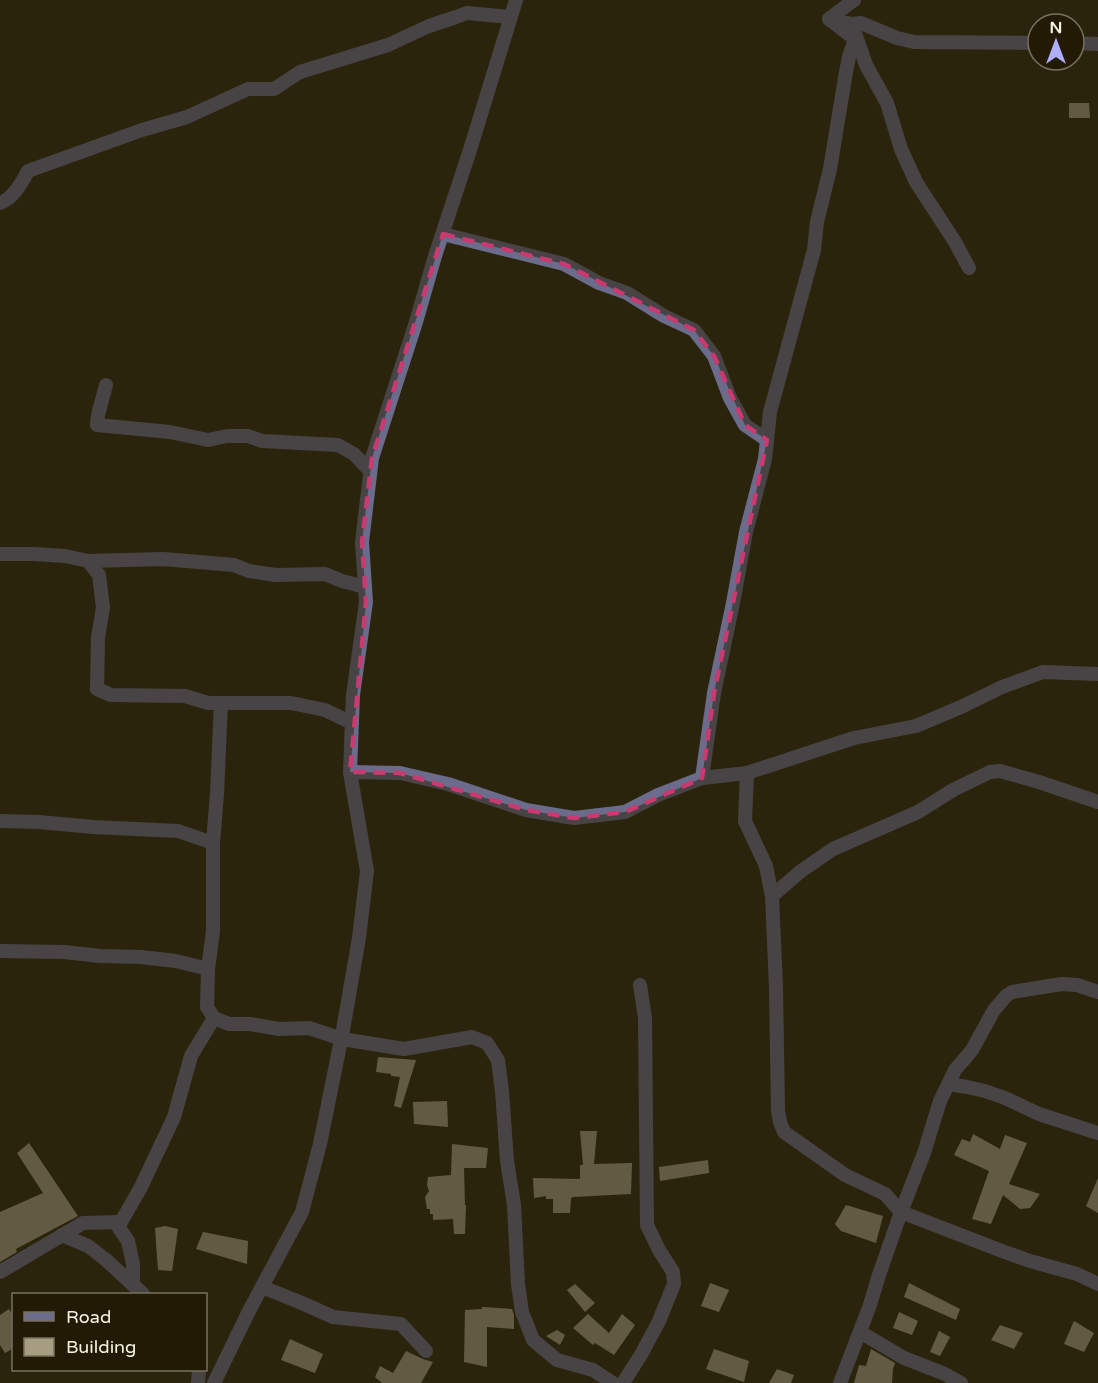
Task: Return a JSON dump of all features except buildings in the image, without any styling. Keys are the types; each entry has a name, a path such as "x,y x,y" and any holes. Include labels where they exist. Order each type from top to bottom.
{"street":[{"path":"214,1383 302,1212 320,1144 342,1039 359,938 367,871 350,772 353,694 366,602 362,542 372,459 516,0"},
{"path":"829,19 854,0 866,65 887,103 901,149 916,182 969,268"},
{"path":"0,202 6,201 21,184 28,171 142,130 187,117 248,89 274,89 300,72 388,45 429,26 467,13 510,16"},
{"path":"829,19 857,23 914,42 1026,43"},
{"path":"702,778 714,693 746,532 765,459 770,412 814,250 817,222 830,168 847,65 855,39 829,19"},
{"path":"442,234 564,264 598,283 627,293 664,316 694,330 714,356 730,398 745,425 767,440"},
{"path":"106,385 97,425 170,432 208,440 227,436 248,436 262,441 338,445 354,454 370,471"},
{"path":"0,554 65,556 88,561 163,560 234,565 249,571 276,575 325,574 365,587"},
{"path":"88,561 99,575 103,608 98,637 97,689 111,695 185,696 207,703 291,704 325,710 352,723"},
{"path":"350,772 400,773 448,784 526,810 574,818 625,812 658,795 702,778 747,773 854,738 916,726 1002,687 1043,672 1098,674"},
{"path":"221,703 213,843 213,931 208,969 207,1007 214,1018 229,1024 250,1024 279,1029 309,1028 342,1039 404,1049 472,1037 487,1043 498,1060 507,1161 514,1205 518,1284 522,1312 533,1340 557,1360 592,1370 613,1383"},
{"path":"772,896 832,849 918,812 953,790 990,772 1000,771 1076,793 1098,802"},
{"path":"747,773 745,820 766,866 772,896 778,1111 784,1132 845,1175 885,1194 901,1212 1030,1261 1077,1274 1098,1284"},
{"path":"0,821 178,831 213,843"},
{"path":"0,951 141,957 176,961 208,969"},
{"path":"840,1383 924,1153 940,1101 955,1070 972,1050 994,1010 1012,992 1062,984 1077,985 1098,992"},
{"path":"623,1383 655,1329 674,1284 673,1272 647,1225 645,1018 640,985"},
{"path":"0,1272 82,1223 121,1222 141,1187 174,1117 191,1056 214,1018"},
{"path":"949,1084 985,1091 1039,1114 1098,1133"},
{"path":"115,1222 128,1242 138,1290"},
{"path":"62,1235 88,1246 138,1290"},
{"path":"262,1287 333,1317 401,1324 426,1351"},
{"path":"860,1332 904,1358 945,1374 961,1383"}],"highlighted area":[{"path":"443,234 564,264 694,330 714,356 745,425 767,440 714,693 702,778 625,812 574,818 526,810 400,773 350,772 366,602 362,542 372,458"}]}
